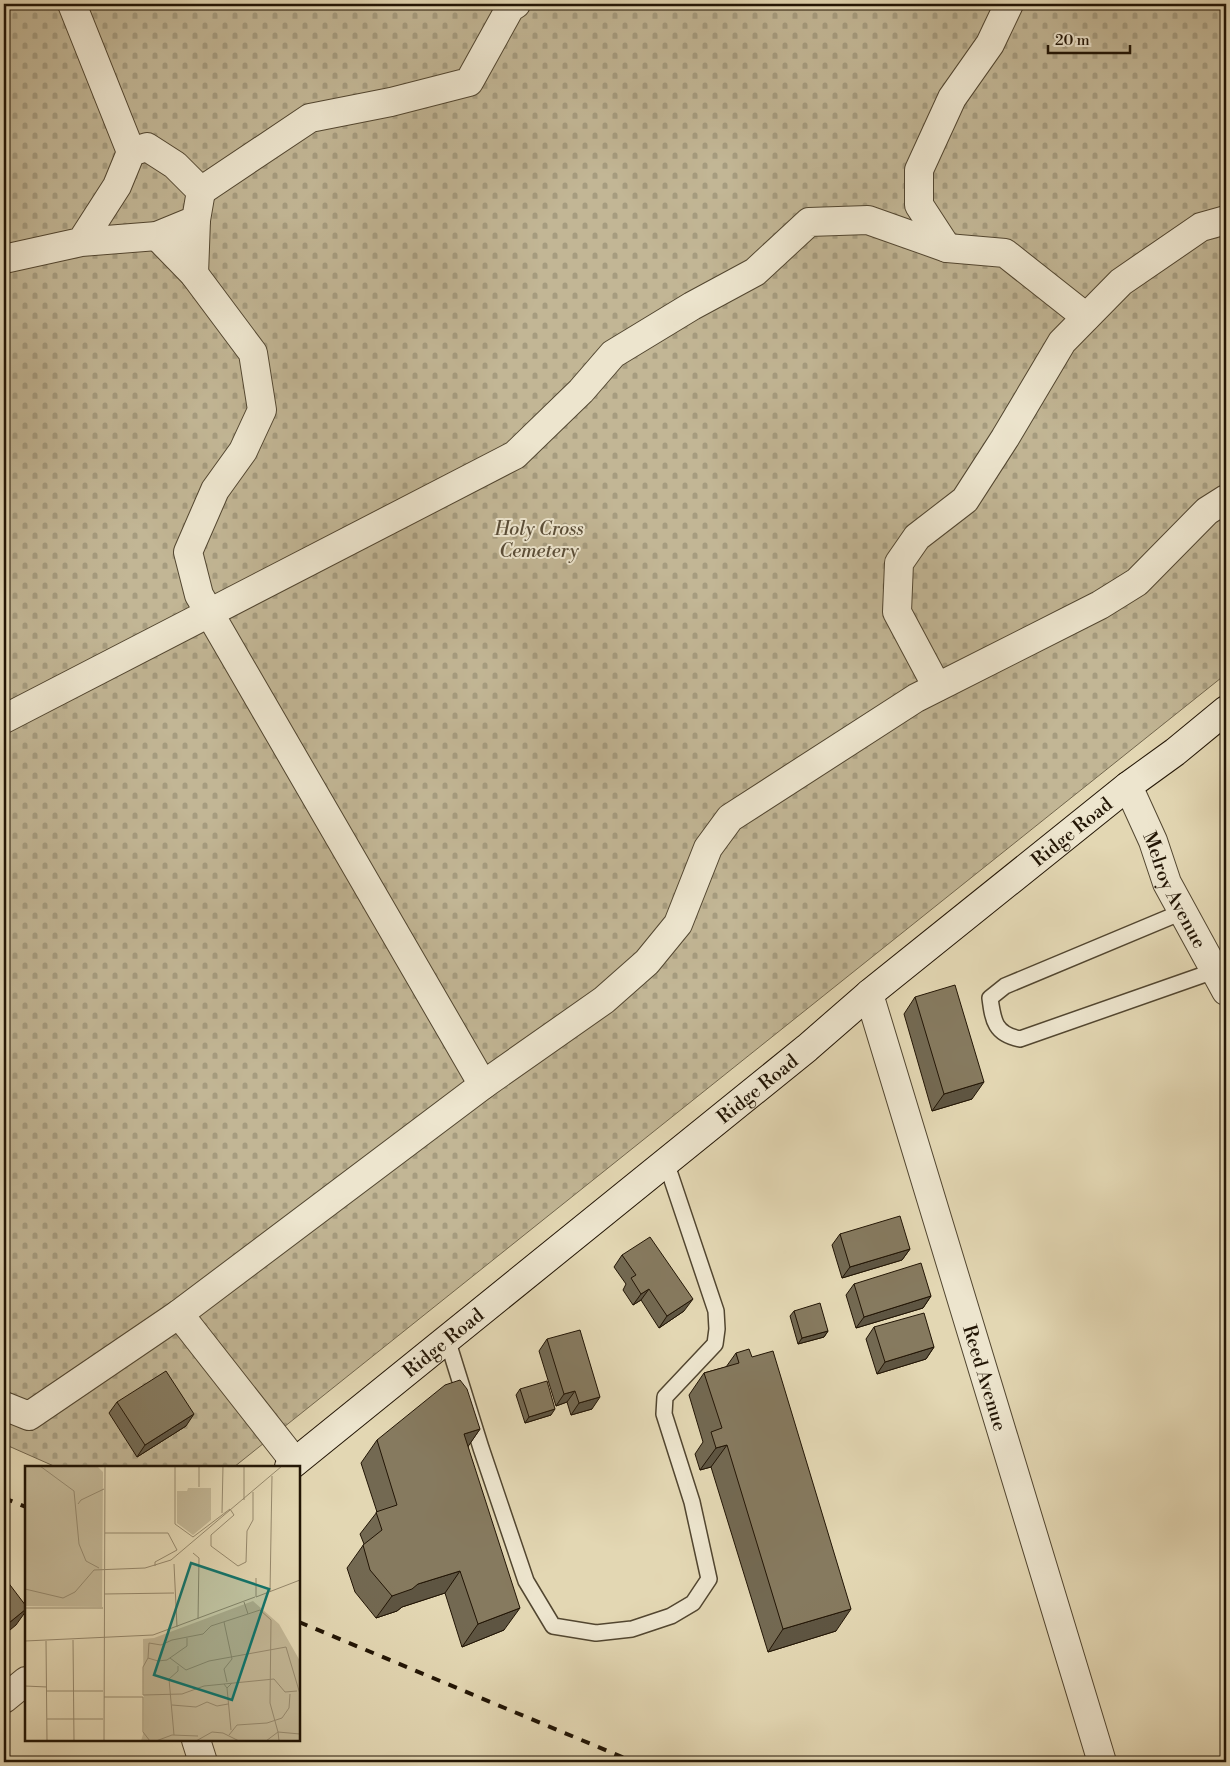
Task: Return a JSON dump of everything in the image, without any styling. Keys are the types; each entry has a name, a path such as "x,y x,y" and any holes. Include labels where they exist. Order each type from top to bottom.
{"street":[{"path":"72,4 130,152 118,186 82,242"},
{"path":"194,274 196,220 201,191 310,118 391,102 469,82 510,8 516,4"},
{"path":"946,248 919,205 919,170 952,98 990,44 1009,4"},
{"path":"130,152 146,148 175,165 201,191"},
{"path":"4,259 82,242 157,236 196,220"},
{"path":"4,719 515,455 582,391 613,354 692,306 755,272 808,222 868,220 946,248 1005,253 1086,317"},
{"path":"937,687 897,612 899,563 917,537 965,500 1005,438 1062,342 1121,282 1201,227 1226,220"},
{"path":"157,236 194,274 253,353 262,410 243,451 215,490 188,552 199,595 483,1085"},
{"path":"4,1406 29,1416 179,1314 483,1085 604,1000 647,962 678,924 708,848 730,818 908,703 1100,605 1137,582 1207,511 1226,499"},
{"name":"Ridge Road","path":"292,1464 807,1048 869,994 1128,786 1175,752 1226,710"},
{"name":"Melroy Avenue","path":"1128,786 1153,840 1167,883 1220,981"},
{"name":"Reed Avenue","path":"869,994 1102,1762"},
{"path":"179,1314 292,1464"},
{"path":"4,1699 25,1682"},
{"path":"196,1741 203,1762"}],"lane":[{"path":"1182,912 1005,986 990,998 992,1014 997,1028 1007,1036 1020,1039 1220,981"},
{"path":"447,1339 481,1448 526,1581 553,1626 596,1633 632,1629 671,1616 693,1603 709,1579 692,1502 664,1414 665,1397 714,1344 717,1329 716,1311 666,1162"}],"green space":[{"name":"Holy Cross Cemetery","path":"4,4 1226,4 1226,674 235,1466 54,1466 4,1444"}],"building":[{"path":"955,985 984,1082 944,1094 915,997"},
{"path":"900,1216 910,1249 850,1267 840,1234"},
{"path":"650,1237 693,1299 667,1316 649,1289 641,1294 631,1278 636,1275 622,1255"},
{"path":"921,1263 931,1296 864,1317 854,1284"},
{"path":"820,1303 828,1331 802,1338 794,1311"},
{"path":"924,1313 934,1347 885,1362 874,1327"},
{"path":"580,1330 600,1397 579,1403 575,1391 564,1394 547,1339"},
{"path":"749,1349 752,1357 773,1351 851,1609 783,1629 727,1445 716,1448 711,1432 722,1428 704,1373 739,1363 736,1353"},
{"path":"166,1371 194,1414 145,1445 117,1402"},
{"path":"460,1380 467,1389 480,1429 464,1434 520,1608 478,1624 460,1571 418,1584 412,1589 392,1596 370,1570 363,1545 382,1530 376,1512 397,1505 377,1440 445,1385"},
{"path":"547,1381 555,1409 529,1417 520,1389"},
{"path":"4,1577 25,1605 25,1610 4,1627"}],"railway":[{"path":"4,1498 25,1507"},
{"path":"300,1622 634,1762"}]}
